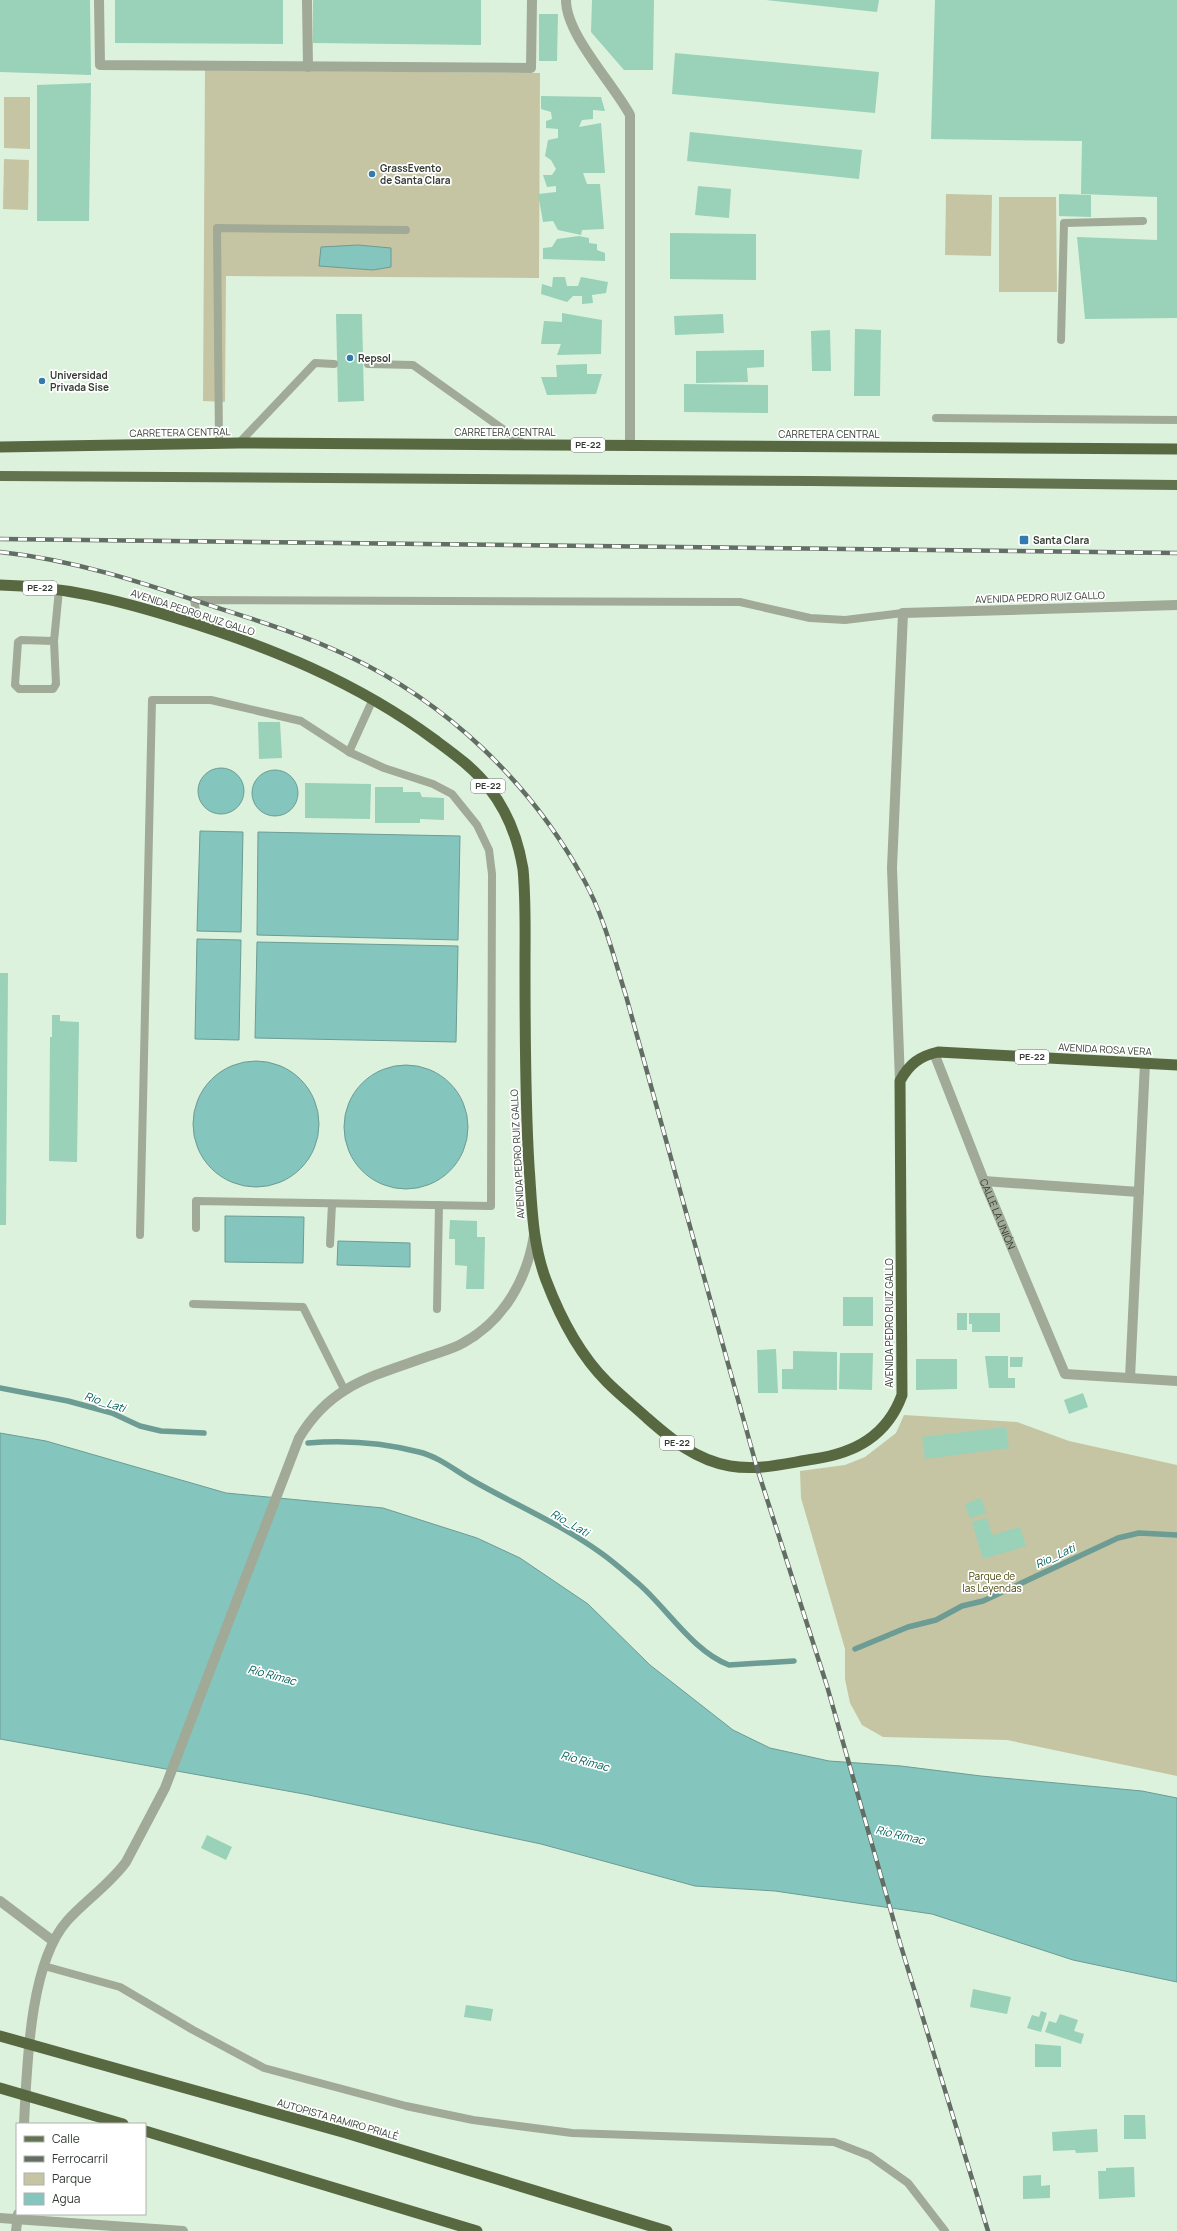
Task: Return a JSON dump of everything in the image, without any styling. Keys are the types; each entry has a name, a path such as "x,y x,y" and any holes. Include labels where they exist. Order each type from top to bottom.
{"highway":[{"name":"CARRETERA CENTRAL","path":"0,447 240,443 1177,449"},
{"name":"AVENIDA PEDRO RUIZ GALLO","path":"0,585 59,590 112,599 226,633 299,662 373,699 423,731 474,772 500,803 516,836 522,858 525,885 526,1113 534,1235 545,1278 563,1320 576,1342 607,1382 685,1449 716,1463 757,1468 834,1456 856,1449 876,1436 885,1427 898,1407 902,1395 900,1081"},
{"name":"AVENIDA ROSA VERA","path":"900,1081 912,1063 934,1053 1177,1065"},
{"name":"AUTOPISTA RAMIRO PRIALÉ","path":"0,2036 346,2133 667,2231"},
{"path":"0,2088 120,2123"},
{"path":"146,2131 477,2231"}],"main road":[{"path":"0,476 1177,485"}],"street":[{"path":"99,0 100,65 531,68 532,0"},
{"path":"307,0 308,66"},
{"path":"566,0 566,7 573,30 621,97 630,115 630,445"},
{"name":"AVENIDA PEDRO RUIZ GALLO","path":"903,613 1177,605"},
{"path":"900,1081 892,868 903,613"},
{"name":"CALLE LA UNIÓN","path":"934,1053 984,1181 1065,1374 1130,1378"},
{"path":"1145,1063 1130,1378 1177,1381"},
{"path":"984,1181 1139,1192"},
{"path":"24,2123 29,2043 44,1966 53,1941 67,1921 118,1872 126,1862 165,1788 296,1445 306,1425 329,1400 360,1380 462,1344 489,1325 510,1301 519,1286 526,1269 534,1235"},
{"path":"0,1901 53,1941"},
{"path":"16,2231 17,2217"},
{"path":"0,2218 17,2217 183,2231"}],"lane":[{"path":"1060,340 1064,223 1142,221"},
{"path":"219,443 217,228 406,230"},
{"path":"240,443 315,363 334,364"},
{"path":"368,364 413,365 524,444"},
{"path":"936,418 1177,420"},
{"path":"54,640 22,640 18,642 15,685 19,689 53,689 56,684 54,640 59,590"},
{"path":"199,625 194,600 740,602 810,618 838,620 903,613"},
{"path":"349,752 373,699"},
{"path":"140,1235 152,700 210,700 301,721 349,752 384,768 433,784 452,794 477,825 489,850 492,874 492,1206 196,1201 196,1228"},
{"path":"330,1244 332,1204"},
{"path":"437,1309 439,1205"},
{"path":"193,1304 303,1307 344,1389"},
{"path":"44,1966 120,1987 193,2030 264,2068 406,2106 473,2120 572,2133 834,2142 870,2156 908,2183 945,2231"}],"green space":[{"name":"GrassEvento de Santa Clara","path":"205,70 540,73 539,278 226,276 225,402 203,401"},
{"path":"4,97 30,97 30,149 4,148"},
{"path":"4,159 29,160 28,210 3,209"},
{"path":"946,194 992,195 991,256 945,255"},
{"path":"999,197 1056,197 1057,292 999,292"},
{"name":"Parque de las Leyendas","path":"904,1415 1017,1422 1069,1441 1177,1465 1177,1776 1007,1740 883,1737 862,1725 850,1703 845,1679 845,1649 801,1498 800,1471 845,1465 865,1457 896,1433"}],"water":[{"path":"358,245 391,248 391,267 373,270 319,266 321,247"},
{"path":"221,768 234,772 240,778 244,791 240,804 234,810 221,814 208,810 202,804 198,791 202,778 208,772"},
{"path":"275,770 288,774 294,780 298,793 294,806 288,812 275,816 262,812 256,806 252,793 256,780 262,774"},
{"path":"200,831 243,832 241,932 197,931"},
{"path":"258,832 460,836 458,940 257,935"},
{"path":"197,939 241,940 239,1040 195,1039"},
{"path":"257,942 458,946 456,1042 255,1038"},
{"path":"256,1061 268,1062 280,1066 291,1072 304,1084 314,1100 318,1112 318,1136 314,1148 308,1159 296,1172 280,1182 268,1186 256,1187 244,1186 232,1182 221,1176 208,1164 198,1148 194,1136 193,1124 194,1112 198,1100 204,1089 216,1076 232,1066 244,1062"},
{"path":"412,1065 430,1069 441,1075 454,1087 464,1103 468,1127 464,1151 458,1162 446,1175 424,1187 400,1189 382,1185 371,1179 358,1167 346,1145 344,1121 348,1103 354,1092 366,1079 388,1067"},
{"path":"225,1216 304,1217 303,1263 225,1262"},
{"path":"338,1241 410,1243 410,1267 337,1265"},
{"name":"Río Rímac","path":"0,1433 46,1441 226,1493 383,1508 477,1538 520,1558 588,1604 650,1665 733,1730 770,1748 829,1761 901,1766 981,1776 1142,1791 1177,1798 1177,1982 1073,1960 932,1914 775,1891 695,1886 541,1844 304,1794 0,1739"}],"building":[{"path":"0,0 90,0 91,75 0,72"},
{"path":"115,0 283,0 283,44 115,43"},
{"path":"313,0 481,0 481,45 313,43"},
{"path":"592,0 654,0 653,70 624,70 591,32"},
{"path":"766,0 879,0 877,12"},
{"path":"935,0 1177,0 1177,318 1085,319 1077,237 1157,240 1157,197 1081,194 1082,141 931,139"},
{"path":"539,14 558,14 557,61 539,61"},
{"path":"675,53 879,72 875,113 672,94"},
{"path":"91,83 89,221 37,221 37,85"},
{"path":"541,96 601,97 605,111 593,110 593,119 582,120 579,127 601,123 605,173 583,173 587,184 600,184 604,229 582,230 581,235 558,230 553,221 543,222 538,194 556,192 556,186 547,187 543,175 552,175 556,169 551,160 545,156 548,140 558,138 558,129 546,128 546,121 552,119 551,112 541,109"},
{"path":"690,132 862,150 859,179 687,161"},
{"path":"698,186 731,189 729,218 695,215"},
{"path":"1059,194 1091,195 1091,217 1059,216"},
{"path":"670,233 756,234 756,280 670,279"},
{"path":"579,236 589,238 589,243 597,244 597,250 605,253 605,261 543,259 543,248 552,247 557,239"},
{"path":"553,277 565,277 567,286 578,286 581,277 608,282 606,293 592,295 593,303 582,304 582,296 573,296 567,302 541,294 542,284 552,287"},
{"path":"562,313 602,320 601,354 557,355 561,344 541,344 544,321 562,322"},
{"name":"Repsol","path":"336,314 362,314 364,401 338,402"},
{"path":"723,314 724,333 675,335 674,316"},
{"path":"855,329 881,330 880,396 854,396"},
{"path":"830,330 831,371 812,371 811,331"},
{"path":"764,350 764,367 747,368 748,382 696,383 696,351"},
{"path":"587,364 587,374 602,374 596,394 547,395 541,377 557,377 556,365"},
{"path":"684,384 768,385 768,413 684,412"},
{"path":"258,722 280,722 282,758 259,759"},
{"path":"305,783 371,784 370,819 305,818"},
{"path":"375,787 403,787 403,792 420,792 422,797 444,798 444,820 420,819 420,823 375,823"},
{"path":"0,973 8,973 6,1225 0,1225"},
{"path":"52,1015 60,1015 60,1021 79,1022 77,1162 49,1161 50,1037 52,1037"},
{"path":"450,1220 477,1221 477,1237 485,1237 484,1289 466,1289 467,1266 455,1265 455,1239 449,1239"},
{"path":"843,1297 873,1297 873,1326 843,1326"},
{"path":"957,1313 967,1313 967,1330 957,1330"},
{"path":"969,1313 1000,1313 1000,1332 972,1332 972,1324 969,1324"},
{"path":"776,1349 778,1393 758,1393 757,1350"},
{"path":"793,1351 837,1352 837,1390 782,1389 782,1369 793,1369"},
{"path":"840,1353 873,1353 872,1390 839,1389"},
{"path":"985,1356 1008,1356 1008,1378 1015,1378 1015,1388 989,1388"},
{"path":"1010,1357 1023,1357 1022,1367 1010,1367"},
{"path":"916,1359 957,1359 957,1389 916,1390"},
{"path":"1083,1393 1088,1407 1069,1414 1064,1400"},
{"path":"1006,1427 1009,1448 925,1459 922,1437"},
{"path":"981,1498 986,1513 970,1518 965,1504"},
{"path":"987,1518 992,1535 1020,1527 1026,1546 983,1559 972,1522"},
{"path":"207,1835 232,1847 226,1860 201,1848"},
{"path":"973,1989 1011,1997 1007,2014 970,2007"},
{"path":"466,2005 493,2009 491,2021 464,2017"},
{"path":"1041,2011 1047,2013 1041,2032 1027,2028 1032,2015 1039,2017"},
{"path":"1060,2014 1078,2020 1074,2031 1084,2034 1081,2044 1045,2032 1049,2021 1056,2023"},
{"path":"1035,2044 1061,2046 1061,2067 1035,2067"},
{"path":"1124,2115 1145,2115 1146,2139 1124,2139"},
{"path":"1097,2129 1098,2152 1076,2153 1075,2150 1053,2151 1052,2132"},
{"path":"1134,2167 1135,2197 1099,2199 1098,2171 1106,2171 1106,2168"},
{"path":"1041,2175 1041,2186 1050,2185 1050,2198 1023,2199 1023,2176"}],"waterway":[{"name":"Rio_Lati","path":"0,1388 68,1401 112,1413 140,1426 161,1431 204,1433"},
{"name":"Rio_Lati","path":"308,1443 350,1442 378,1444 427,1454 477,1483 571,1533 601,1553 640,1585 693,1641 716,1659 729,1665 794,1661"},
{"name":"Rio_Lati","path":"855,1649 908,1627 936,1620 962,1606 983,1601 1118,1538 1139,1533 1177,1535"}],"railway":[{"path":"0,539 1177,553"},
{"path":"0,552 82,567 162,589 298,635 346,655 383,674 418,696 452,721 483,749 512,779 539,811 563,844 591,894 613,952 757,1468 827,1686 900,1943 988,2231"}],"place":[{"name":"GrassEvento de Santa Clara","path":"372,174"},
{"name":"Repsol","path":"350,358"},
{"name":"Universidad Privada Sise","path":"42,381"},
{"name":"Santa Clara","path":"1024,540"}]}
